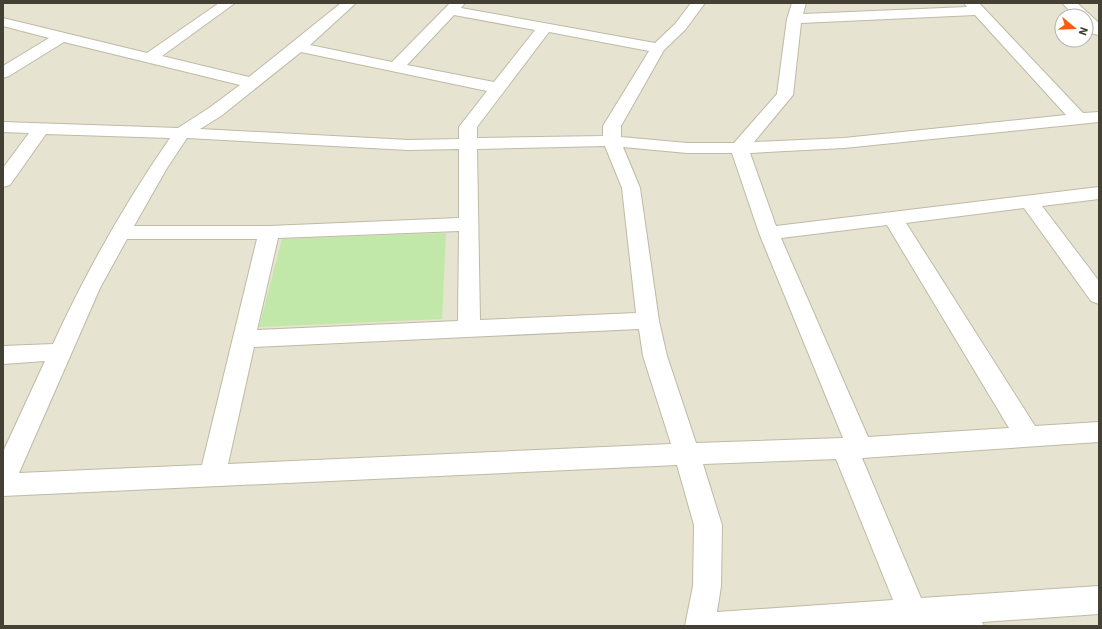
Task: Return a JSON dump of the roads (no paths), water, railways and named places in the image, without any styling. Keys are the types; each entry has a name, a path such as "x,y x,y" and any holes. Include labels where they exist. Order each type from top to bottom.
{"street":[{"path":"3,480 89,288 158,168 182,133 215,112 298,47 349,3"},
{"path":"698,3 680,27 658,48 612,126 612,141 631,188 648,321 655,356 708,524 707,586 700,626"},
{"path":"739,148 786,95 794,19 799,3"},
{"path":"202,4 224,6"},
{"path":"149,58 224,6"},
{"path":"396,67 454,6 545,27 658,48"},
{"path":"794,19 975,7 1079,119"},
{"path":"3,22 252,83"},
{"path":"469,328 468,127 545,27"},
{"path":"3,73 63,36"},
{"path":"298,47 497,88"},
{"path":"3,127 182,133 408,145 612,141 687,148 739,148 844,143 1099,117"},
{"path":"3,181 41,128"},
{"path":"739,148 769,233 853,449 913,614"},
{"path":"769,233 1099,193"},
{"path":"1029,202 1099,296"},
{"path":"893,218 1028,437"},
{"path":"120,233 269,232 468,224"},
{"path":"212,476 269,232"},
{"path":"243,339 648,321"},
{"path":"3,355 60,352"},
{"path":"3,485 687,454 853,449 1099,432"},
{"path":"718,626 913,614 1099,600"},
{"path":"913,614 969,626"}]}
